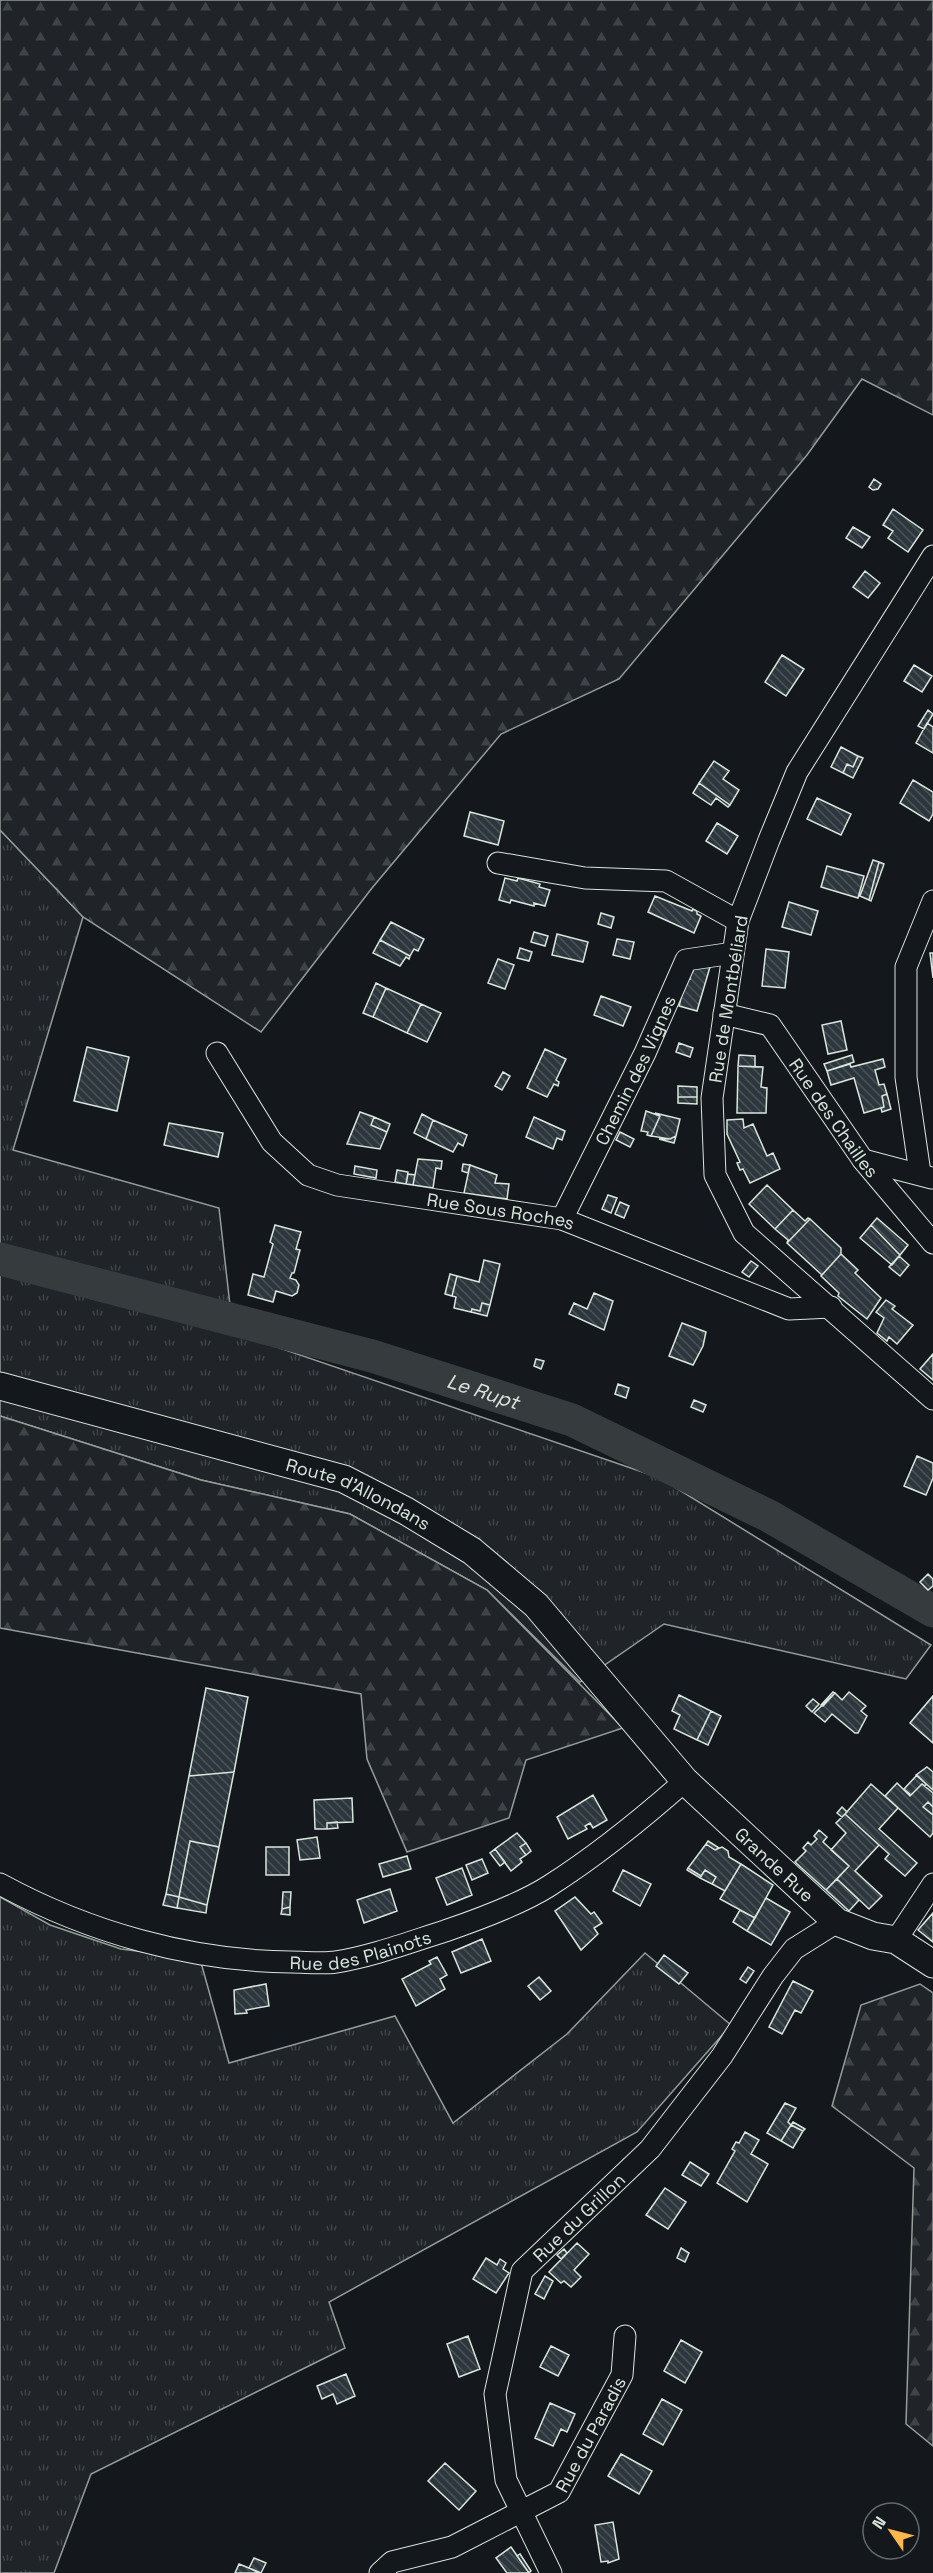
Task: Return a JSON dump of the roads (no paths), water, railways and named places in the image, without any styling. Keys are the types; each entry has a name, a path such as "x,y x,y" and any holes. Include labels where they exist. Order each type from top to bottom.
{"main road":[{"name":"Route d’Allondans","path":"0,1386 344,1479 406,1511 472,1551 536,1605 640,1730"},
{"name":"Grande Rue","path":"640,1730 685,1780 837,1922 873,1936 896,1940 933,1964"}],"street":[{"name":"Rue de Montbéliard","path":"933,556 797,772 738,921 712,1098 715,1175 744,1233 831,1307 933,1399"},
{"path":"498,863 585,878 666,881 738,921"},
{"path":"863,1160 927,1176 906,1077 906,967 933,901"},
{"name":"Chemin des Vignes","path":"562,1219 645,1053 686,960 733,953"},
{"name":"Rue des Chailles","path":"724,1014 770,1025 863,1160 933,1243"},
{"name":"Rue Sous Roches","path":"217,1053 272,1142 308,1175 337,1185 562,1219 789,1309 831,1307"},
{"name":"Rue des Plainots","path":"0,1884 41,1906 131,1939 265,1962 334,1963 470,1922 547,1888 620,1838 685,1780"},
{"path":"896,1940 933,1884"},
{"name":"Rue du Grillon","path":"551,2573 506,2480 495,2394 522,2271 650,2149 722,2056 773,1976 794,1949 837,1922"},
{"name":"Rue du Paradis","path":"380,2573 392,2562 452,2547 559,2492 622,2375 625,2336"}],"waterway":[{"name":"Le Rupt","path":"0,1259 372,1356 572,1420 769,1516 933,1611"}]}
